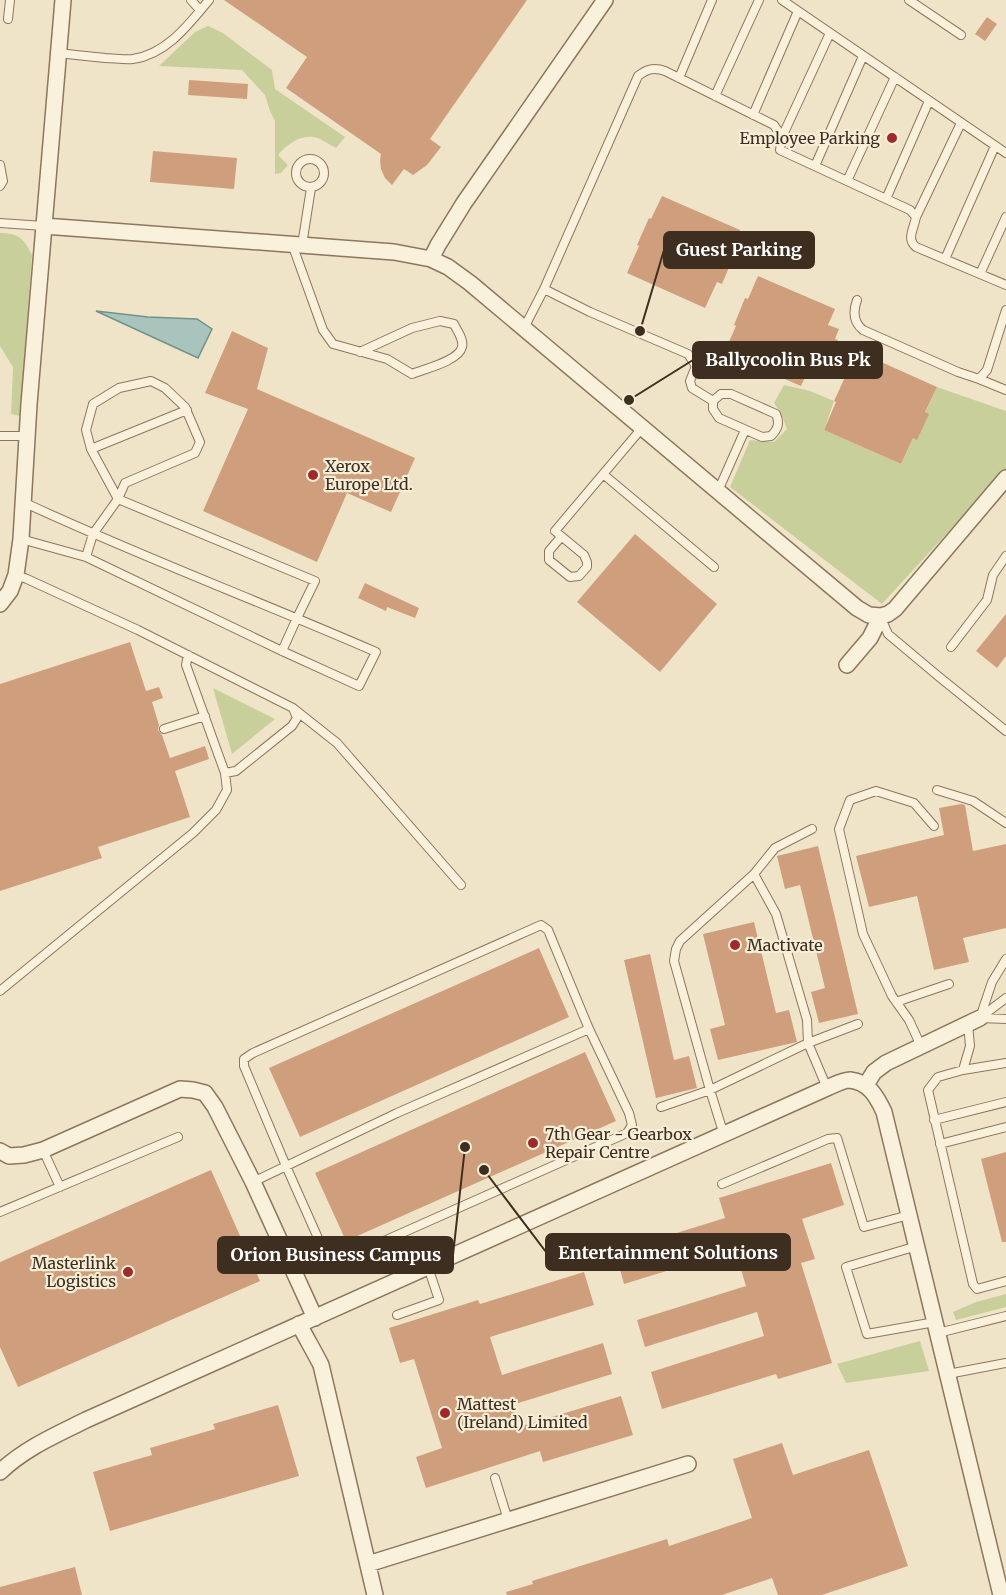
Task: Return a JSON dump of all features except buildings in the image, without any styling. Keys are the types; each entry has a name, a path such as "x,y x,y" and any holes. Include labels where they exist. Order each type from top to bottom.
{"street":[{"path":"0,604 10,591 16,576 21,539 27,436 63,0"},
{"path":"431,259 464,203 605,0"},
{"path":"45,226 394,252 431,259 448,267 524,328 857,608 869,615 880,616 895,609 1006,478"},
{"path":"847,665 870,638 880,616"},
{"path":"866,1085 874,1072 886,1063 974,1021"},
{"path":"0,1472 34,1445 299,1324 848,1080 866,1085 878,1097 884,1112 1001,1595"},
{"path":"0,1151 9,1156 44,1150 180,1089 205,1093 215,1107 252,1182 315,1318"},
{"path":"299,1324 321,1365 375,1595"},
{"path":"368,1564 688,1464"}],"lane":[{"path":"8,20 10,0"},
{"path":"191,0 200,10"},
{"path":"58,53 131,59 145,56 166,45 209,0"},
{"path":"679,78 712,0"},
{"path":"715,96 759,0"},
{"path":"782,0 1006,153"},
{"path":"909,0 961,35"},
{"path":"753,115 798,11"},
{"path":"830,33 782,137 780,150 910,210 916,217"},
{"path":"815,166 863,56"},
{"path":"524,328 544,289 638,76 646,70 657,68 665,71 774,125 782,137"},
{"path":"847,181 895,77"},
{"path":"886,199 929,101"},
{"path":"961,123 916,217 910,238 911,243 1006,285"},
{"path":"945,259 995,146"},
{"path":"0,165 3,181 0,186"},
{"path":"311,188 297,245 323,330 333,344 360,352 387,359 412,374 456,357 462,348 462,339 454,324 440,321 412,328 360,352"},
{"path":"980,274 1006,217"},
{"path":"0,223 45,226"},
{"path":"544,289 590,312 688,354 696,366 690,381 692,388 713,401"},
{"path":"857,300 854,310 855,319 858,326 864,330 958,372 1006,390"},
{"path":"979,379 987,370 1006,310"},
{"path":"86,557 93,534 118,499 125,483 195,453 200,442 185,406 165,388 151,381 119,388 93,404 86,430 91,449 118,499 315,581 282,651"},
{"path":"721,394 731,394 776,414 778,426 771,436 762,436 746,430 719,418 713,409 713,401 721,394"},
{"path":"91,449 187,410"},
{"path":"561,537 549,551 549,560 570,577 579,576 587,567 586,558 555,531 642,428"},
{"path":"717,491 746,430"},
{"path":"0,436 27,436"},
{"path":"603,474 714,567"},
{"path":"21,539 86,557 359,686 376,652 93,534 23,502"},
{"path":"951,647 987,600 993,574 1006,556"},
{"path":"16,576 128,625 293,708 337,743 461,885"},
{"path":"880,616 888,633 1006,730"},
{"path":"0,991 216,810 227,790 225,773 186,665 188,655"},
{"path":"225,773 237,771 292,726 297,718 293,708"},
{"path":"164,729 205,716"},
{"path":"921,1046 909,1020 892,996 863,934 839,829 850,800 876,790 914,803 934,826"},
{"path":"937,790 973,801 1006,823"},
{"path":"724,1135 674,962 676,949 680,941 753,874 775,848 812,829"},
{"path":"753,874 776,914 807,1020 808,1043 827,1088"},
{"path":"541,925 548,930 589,1029 629,1113 632,1125 627,1133 330,1265 286,1166 244,1066 244,1059 541,925"},
{"path":"963,1070 974,1021 992,982 1006,959"},
{"path":"896,1002 949,984"},
{"path":"974,1021 1006,998"},
{"path":"974,1021 1006,1018"},
{"path":"661,1107 710,1090 808,1043 858,1024"},
{"path":"252,1182 397,1113 589,1029"},
{"path":"1006,1064 963,1070 938,1077 927,1090 973,1284 977,1289 1006,1281"},
{"path":"934,1120 1006,1102"},
{"path":"940,1144 1006,1127"},
{"path":"0,1212 178,1137"},
{"path":"722,1184 828,1139 837,1138 864,1227 909,1215"},
{"path":"44,1150 60,1187"},
{"path":"917,1246 846,1267 867,1334 937,1327 1006,1316"},
{"path":"397,1315 439,1300 428,1267"},
{"path":"948,1374 1006,1363"},
{"path":"495,1478 508,1520"}],"green space":[{"path":"208,26 223,33 272,70 275,89 345,137 336,148 318,138 306,137 295,140 278,155 288,165 281,173 275,174 275,121 265,95 242,70 159,66 195,32"},
{"path":"0,233 12,234 20,238 32,255 20,416 11,414 13,367 0,346"},
{"path":"784,385 810,391 834,401 824,430 901,464 937,387 1006,411 1006,469 882,604 730,487 750,440 774,442 787,429 774,403"},
{"path":"213,688 275,719 232,754"},
{"path":"1006,1294 1006,1307 956,1320 953,1312 976,1302"},
{"path":"920,1341 929,1371 846,1383 837,1364"}],"water":[{"path":"96,311 148,317 197,319 212,329 198,358"}],"place":[{"name":"Employee Parking","path":"892,138"},
{"name":"Guest Parking","path":"640,331"},
{"name":"Ballycoolin Bus Pk","path":"629,400"},
{"name":"Xerox Europe Ltd.","path":"313,475"},
{"name":"Mactivate","path":"735,945"},
{"name":"7th Gear - Gearbox Repair Centre","path":"533,1143"},
{"name":"Orion Business Campus","path":"465,1147"},
{"name":"Entertainment Solutions","path":"484,1170"},
{"name":"Masterlink Logistics","path":"128,1272"},
{"name":"Mattest (Ireland) Limited","path":"445,1413"}]}
